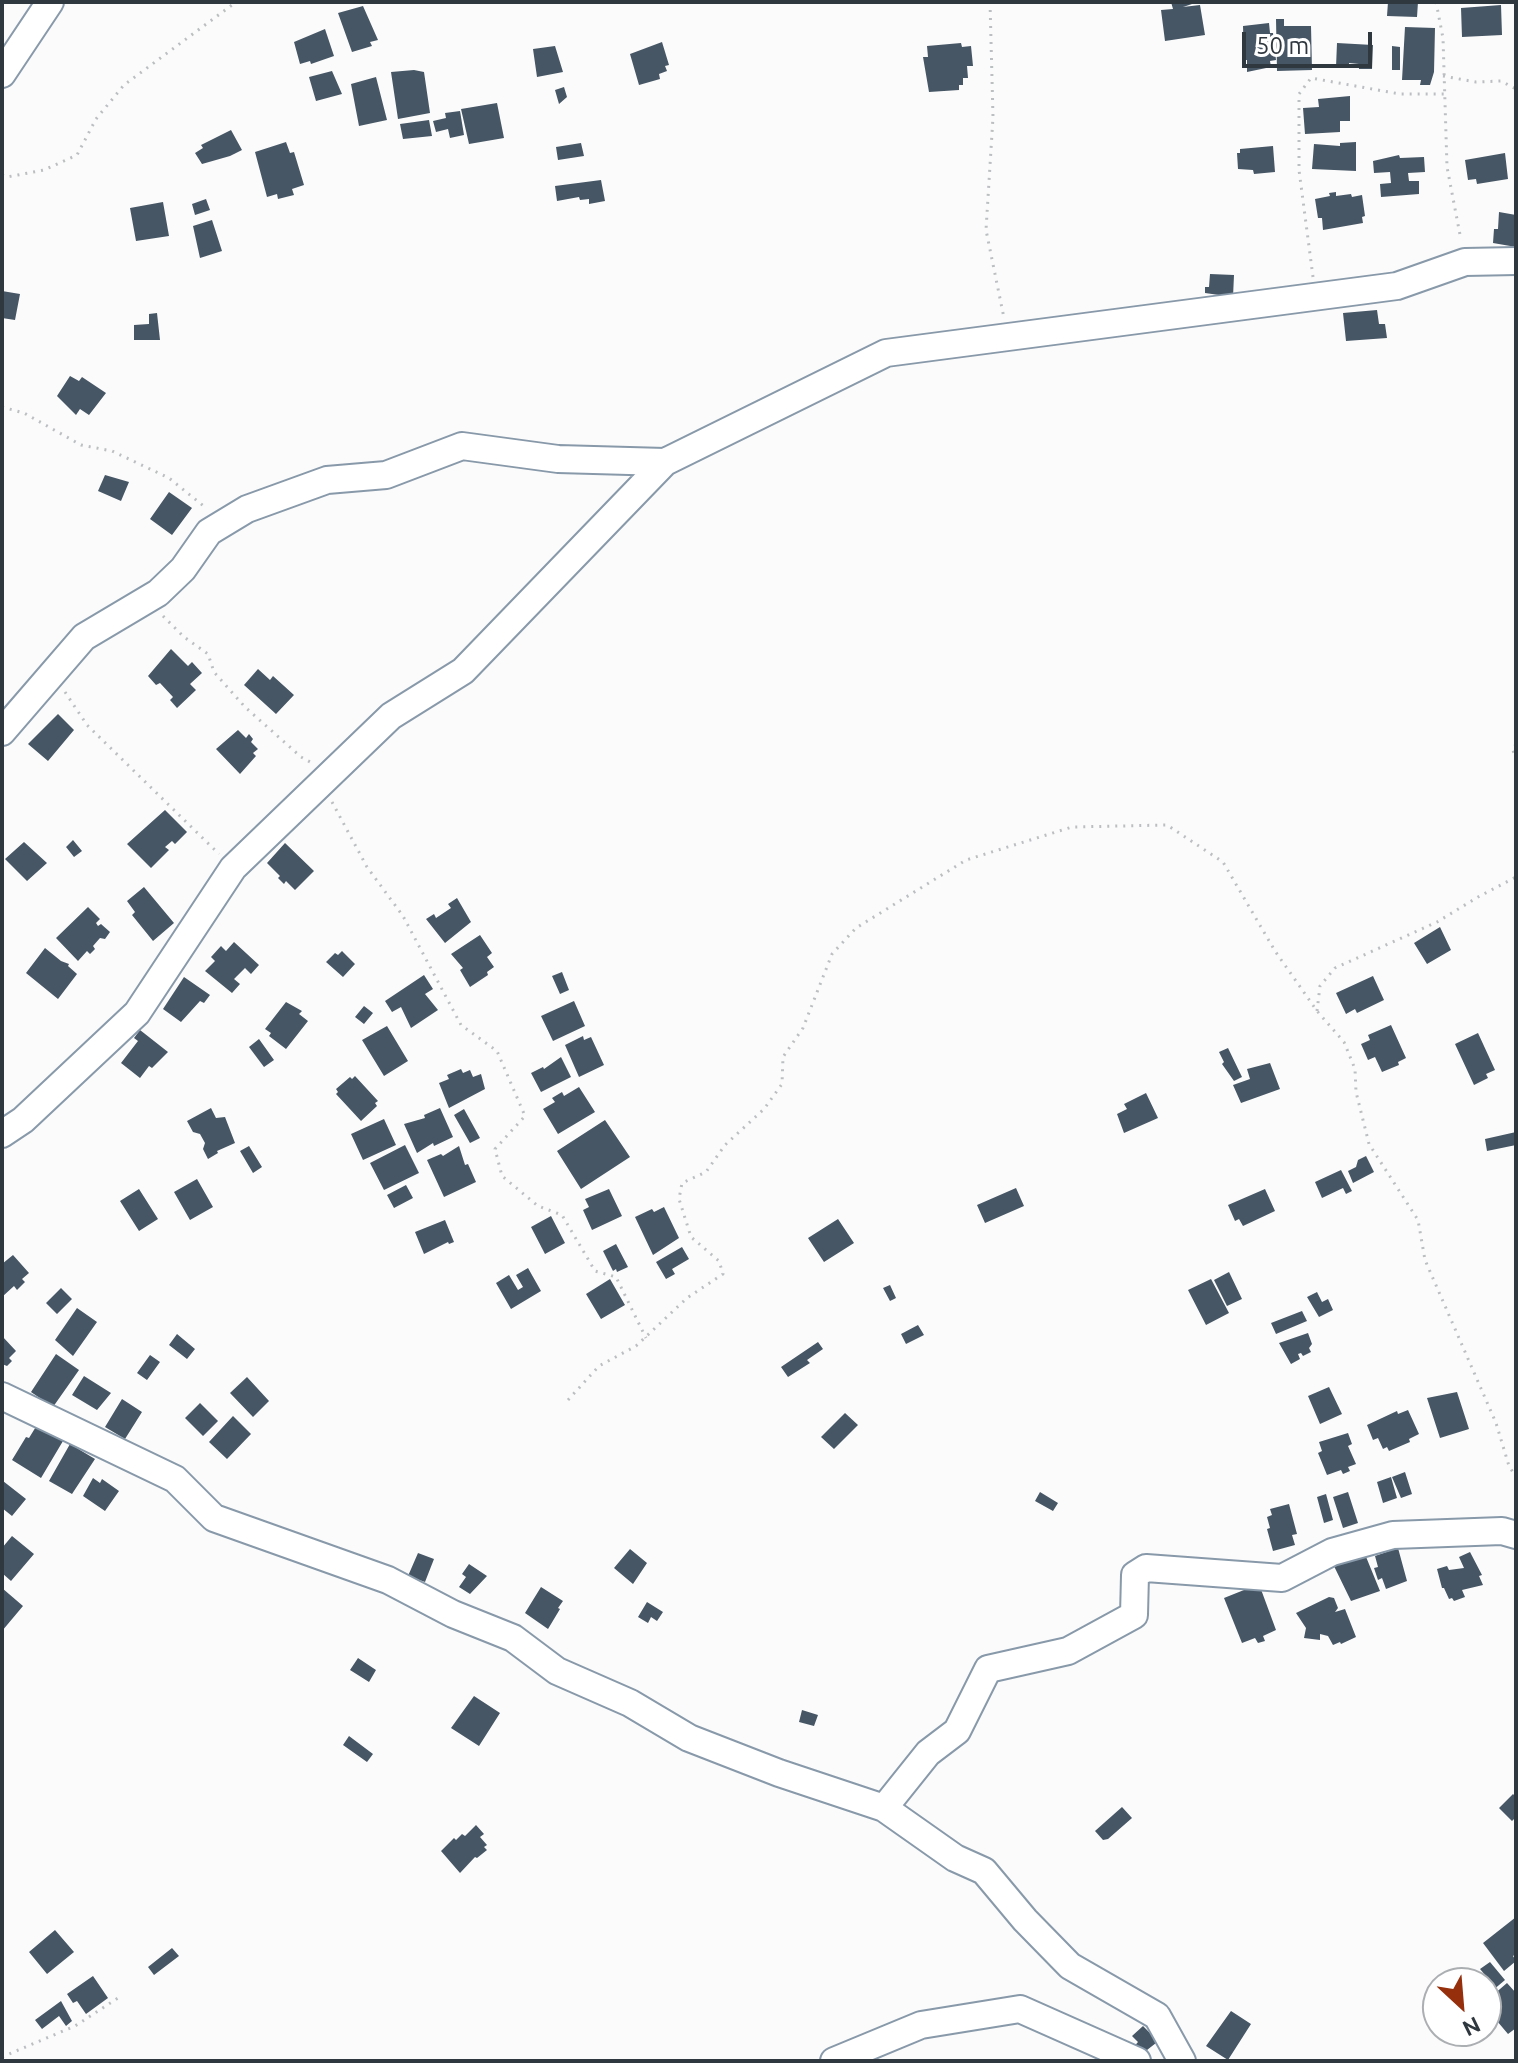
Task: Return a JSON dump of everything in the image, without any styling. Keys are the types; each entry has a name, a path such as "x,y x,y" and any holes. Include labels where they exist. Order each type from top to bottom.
{"street":[{"path":"2,74 50,2"},
{"path":"2,1134 23,1120 137,1013 233,868 391,716 463,671 665,462 886,353 1397,286 1465,262 1516,261"},
{"path":"2,732 84,637 158,593 183,569 209,532 247,509 327,480 386,475 462,446 558,459 665,462"},
{"path":"2,1396 175,1479 214,1518 388,1580 453,1614 513,1638 557,1671 630,1703 689,1738 779,1773 884,1808 955,1858 984,1871 1025,1920 1070,1966 1157,2016 1182,2061"},
{"path":"884,1808 928,1753 957,1731 988,1669 1068,1651 1134,1615 1135,1575 1146,1568 1282,1578 1332,1552 1393,1535 1502,1531 1516,1535"},
{"path":"834,2061 921,2025 1020,2009 1137,2061"}],"path":[{"path":"2,175 7,177 44,170 77,155 96,119 124,85 236,2"},
{"path":"990,2 993,117 986,230 1007,338"},
{"path":"1436,2 1443,38 1447,167 1465,262"},
{"path":"1443,76 1476,82 1501,81 1516,89"},
{"path":"1316,297 1299,170 1299,94 1311,78 1400,94 1446,94"},
{"path":"2,407 24,413 81,445 112,451 169,478 206,508 209,532"},
{"path":"158,593 164,619 208,654 214,672 245,707 329,778 341,820 367,867 403,916 461,1025 497,1051 525,1116 495,1149 502,1176 538,1206 562,1215 595,1271 616,1277 646,1338"},
{"path":"49,681 69,694 87,725 233,868"},
{"path":"1516,745 1512,748 1516,758"},
{"path":"568,1400 599,1366 636,1346 687,1298 723,1274 719,1261 691,1237 679,1199 682,1183 706,1172 725,1145 764,1109 782,1084 783,1057 803,1028 832,954 856,928 966,860 1072,827 1167,825 1223,862 1275,951 1317,1011 1344,1042 1355,1069 1356,1092 1369,1144 1418,1220 1425,1260 1496,1423 1509,1466 1516,1477"},
{"path":"1317,1011 1320,986 1335,968 1437,922 1516,877"},
{"path":"2,2057 75,2026 121,1996"}],"building":[{"path":"1171,2 1198,2 1183,7 1200,5 1205,35 1165,41 1161,10 1173,9"},
{"path":"1388,2 1418,2 1417,17 1387,16"},
{"path":"1501,5 1502,35 1462,37 1461,8"},
{"path":"363,6 378,40 370,42 372,46 352,52 338,13"},
{"path":"1276,19 1284,19 1284,26 1311,26 1312,70 1277,71"},
{"path":"1269,23 1276,60 1270,61 1271,67 1247,72 1243,26"},
{"path":"1405,27 1435,28 1434,72 1430,85 1420,85 1421,80 1402,80"},
{"path":"325,29 334,56 311,64 310,61 300,64 294,42"},
{"path":"662,42 669,65 665,66 667,71 659,74 660,79 639,85 630,54"},
{"path":"961,43 962,47 971,46 973,66 967,66 968,78 963,78 959,90 929,92 923,57 928,57 927,46"},
{"path":"1337,43 1373,45 1372,69 1359,69 1359,64 1349,63 1349,68 1336,67"},
{"path":"555,46 563,72 537,77 533,49"},
{"path":"1392,46 1400,47 1400,70 1392,70"},
{"path":"332,71 342,94 316,101 309,77"},
{"path":"391,72 424,72 430,113 398,119"},
{"path":"376,77 387,120 359,126 351,84"},
{"path":"564,87 567,97 559,104 555,90"},
{"path":"1350,96 1350,121 1340,121 1340,132 1305,134 1303,108 1319,107 1318,99"},
{"path":"497,103 504,138 469,144 461,109"},
{"path":"460,111 464,135 450,138 448,129 436,132 433,121 446,118 445,113"},
{"path":"429,120 432,136 403,139 400,124"},
{"path":"231,130 242,150 202,164 195,153 203,148 201,145"},
{"path":"286,142 290,153 294,152 304,185 292,189 294,195 278,199 277,194 267,197 255,152"},
{"path":"1356,142 1356,171 1312,169 1314,144 1340,146 1340,143"},
{"path":"581,143 584,156 558,160 556,147"},
{"path":"1273,146 1275,172 1254,174 1253,170 1238,169 1237,153 1240,149"},
{"path":"1505,153 1508,179 1477,184 1476,179 1468,180 1465,160"},
{"path":"1399,155 1400,158 1424,157 1425,172 1408,173 1409,181 1419,181 1419,194 1381,197 1380,184 1391,183 1390,172 1374,173 1373,161"},
{"path":"601,180 605,201 589,204 589,199 580,200 579,197 557,201 555,186"},
{"path":"1336,192 1336,196 1362,195 1363,223 1323,230 1315,199"},
{"path":"206,199 210,210 195,215 192,204"},
{"path":"163,202 169,236 136,241 130,208"},
{"path":"1499,212 1516,215 1516,247 1493,243"},
{"path":"212,220 222,251 200,258 193,226"},
{"path":"1210,274 1234,275 1233,297 1205,293"},
{"path":"2,291 20,294 15,320 2,318"},
{"path":"1377,310 1379,324 1385,324 1387,338 1346,341 1343,313"},
{"path":"157,313 160,340 134,340 134,325 149,324 149,314"},
{"path":"70,376 79,381 82,377 106,393 89,415 80,409 76,415 57,396"},
{"path":"105,475 129,482 121,501 98,491"},
{"path":"169,492 192,508 172,535 150,519"},
{"path":"171,649 188,666 192,662 202,673 190,684 196,690 177,708 170,700 173,697 148,676"},
{"path":"258,669 270,680 273,676 294,695 276,714 244,685"},
{"path":"58,714 74,730 48,761 28,744"},
{"path":"238,730 246,738 249,734 253,739 251,742 258,749 253,753 256,756 240,774 216,749"},
{"path":"165,810 187,832 175,844 172,841 165,847 169,850 151,868 127,844"},
{"path":"73,840 82,851 74,857 66,847"},
{"path":"24,842 47,863 27,881 5,859"},
{"path":"285,843 314,871 295,890 286,881 284,884 267,863"},
{"path":"144,887 174,923 153,941 132,915 135,912 127,901"},
{"path":"457,898 471,922 445,943 426,919 434,914 436,918 451,908 448,904"},
{"path":"88,907 100,919 96,923 98,926 101,924 110,932 105,939 100,938 90,954 87,951 78,961 56,938"},
{"path":"1440,927 1451,950 1427,964 1414,943"},
{"path":"480,935 492,953 487,957 494,967 470,987 460,970 463,968 451,954"},
{"path":"234,942 259,965 251,974 245,968 234,979 240,984 232,993 205,971 215,961 211,957 221,946 226,951"},
{"path":"45,948 69,964 77,974 58,999 26,973"},
{"path":"342,951 355,964 343,977 326,962"},
{"path":"562,972 569,990 560,994 552,976"},
{"path":"424,975 433,989 425,994 438,1010 411,1028 401,1007 392,1012 385,1001"},
{"path":"1373,976 1384,1000 1357,1013 1355,1009 1346,1014 1336,993"},
{"path":"184,977 210,995 204,1003 200,1001 181,1022 163,1009"},
{"path":"574,1001 585,1026 553,1041 541,1016"},
{"path":"286,1002 302,1011 299,1014 308,1021 286,1049 265,1029"},
{"path":"364,1006 373,1013 364,1024 355,1017"},
{"path":"1391,1025 1406,1058 1398,1062 1399,1065 1382,1072 1375,1057 1368,1060 1361,1044 1370,1040 1368,1035"},
{"path":"387,1026 408,1061 384,1076 362,1040"},
{"path":"140,1030 168,1052 152,1068 149,1066 140,1078 121,1063 138,1041 134,1038"},
{"path":"1478,1033 1495,1070 1486,1074 1488,1078 1474,1085 1455,1044"},
{"path":"583,1036 584,1040 591,1037 604,1065 579,1077 565,1045"},
{"path":"259,1039 274,1060 264,1067 249,1047"},
{"path":"1228,1048 1242,1077 1234,1081 1222,1064 1224,1062 1219,1052"},
{"path":"561,1057 571,1077 541,1092 531,1073 544,1069"},
{"path":"1270,1063 1280,1089 1241,1103 1233,1085 1250,1079 1247,1069"},
{"path":"461,1069 463,1073 470,1070 473,1077 481,1074 485,1089 449,1108 439,1083 449,1079 447,1075"},
{"path":"355,1076 378,1101 375,1103 377,1106 361,1121 336,1094 336,1089"},
{"path":"579,1087 595,1112 558,1134 543,1109 555,1102 552,1098 562,1092 564,1096"},
{"path":"1146,1093 1158,1118 1124,1133 1117,1114 1127,1109 1124,1104"},
{"path":"211,1108 216,1118 225,1117 235,1143 208,1159 203,1149 205,1143 187,1121"},
{"path":"440,1108 453,1137 434,1146 433,1143 417,1153 404,1124 425,1118 424,1115"},
{"path":"464,1109 480,1138 470,1143 454,1115"},
{"path":"384,1119 396,1145 363,1160 351,1134"},
{"path":"605,1120 630,1157 581,1189 557,1151"},
{"path":"1516,1132 1516,1145 1487,1151 1485,1139"},
{"path":"405,1145 419,1173 384,1190 370,1163"},
{"path":"249,1146 262,1167 253,1173 240,1151"},
{"path":"459,1146 465,1165 468,1164 476,1182 444,1197 427,1160 441,1154 443,1156"},
{"path":"1366,1156 1374,1172 1353,1183 1348,1171"},
{"path":"1341,1170 1352,1191 1346,1194 1343,1188 1322,1198 1315,1182"},
{"path":"197,1179 213,1207 190,1220 174,1192"},
{"path":"406,1185 413,1198 394,1208 387,1195"},
{"path":"1016,1188 1024,1206 985,1223 977,1205"},
{"path":"139,1189 158,1219 139,1231 120,1201"},
{"path":"609,1189 622,1216 592,1230 583,1210 589,1207 585,1199"},
{"path":"1265,1189 1275,1211 1243,1226 1239,1219 1235,1221 1228,1205"},
{"path":"664,1207 679,1238 653,1255 635,1217"},
{"path":"551,1216 565,1243 545,1254 531,1227"},
{"path":"838,1219 854,1243 824,1262 808,1238"},
{"path":"445,1220 454,1242 424,1254 415,1232"},
{"path":"616,1244 628,1267 617,1272 616,1269 613,1271 603,1251"},
{"path":"682,1247 689,1259 672,1269 675,1274 666,1279 656,1262"},
{"path":"13,1255 29,1273 17,1290 14,1286 2,1297 2,1264"},
{"path":"528,1268 541,1291 511,1309 496,1283 509,1275 518,1290 523,1287 516,1275"},
{"path":"1229,1272 1242,1299 1227,1306 1214,1280"},
{"path":"610,1279 625,1305 601,1319 586,1294"},
{"path":"1211,1279 1229,1313 1206,1325 1188,1290"},
{"path":"890,1285 896,1298 890,1301 883,1288"},
{"path":"61,1288 72,1299 57,1314 46,1303"},
{"path":"1317,1292 1322,1302 1328,1299 1333,1310 1319,1317 1307,1297"},
{"path":"77,1308 97,1322 73,1356 55,1340"},
{"path":"1302,1311 1307,1321 1276,1334 1271,1323"},
{"path":"918,1325 924,1335 906,1344 901,1334"},
{"path":"1308,1333 1311,1352 1303,1356 1298,1354 1300,1359 1291,1364 1279,1343"},
{"path":"177,1334 195,1349 187,1359 169,1345"},
{"path":"2,1336 16,1351 9,1358 12,1361 7,1366 2,1364"},
{"path":"818,1342 823,1349 807,1360 810,1363 788,1377 781,1367"},
{"path":"56,1354 79,1370 53,1407 31,1392"},
{"path":"150,1355 160,1362 147,1380 137,1373"},
{"path":"84,1376 111,1393 97,1410 72,1395"},
{"path":"247,1377 269,1401 253,1417 230,1393"},
{"path":"1329,1387 1342,1414 1320,1424 1308,1396"},
{"path":"1457,1392 1469,1429 1440,1438 1427,1398"},
{"path":"122,1399 142,1412 125,1439 105,1427"},
{"path":"200,1403 218,1421 203,1436 185,1418"},
{"path":"1408,1410 1419,1434 1409,1439 1410,1442 1389,1451 1387,1447 1383,1449 1378,1438 1373,1440 1367,1425 1397,1411 1398,1414"},
{"path":"845,1413 858,1425 834,1449 821,1437"},
{"path":"233,1416 251,1434 227,1459 209,1442"},
{"path":"37,1425 63,1441 41,1478 12,1460"},
{"path":"1348,1433 1352,1444 1348,1446 1356,1464 1348,1467 1350,1471 1343,1474 1341,1470 1327,1475 1318,1453 1322,1451 1319,1442"},
{"path":"70,1444 95,1459 72,1494 49,1481"},
{"path":"1405,1472 1412,1494 1401,1498 1392,1477"},
{"path":"1391,1477 1397,1498 1383,1503 1377,1482"},
{"path":"93,1478 100,1483 102,1479 119,1491 105,1511 83,1496"},
{"path":"3,1481 26,1499 12,1516 2,1508"},
{"path":"1040,1492 1058,1503 1053,1511 1035,1501"},
{"path":"1348,1492 1358,1523 1343,1528 1333,1497"},
{"path":"1326,1494 1333,1520 1324,1523 1317,1497"},
{"path":"1289,1504 1297,1534 1292,1535 1295,1545 1273,1551 1267,1517 1272,1515 1270,1509"},
{"path":"12,1536 34,1554 11,1581 2,1573 2,1548"},
{"path":"1362,1547 1380,1591 1351,1601 1332,1562"},
{"path":"1398,1548 1407,1581 1386,1589 1382,1578 1378,1580 1374,1568 1378,1567 1375,1556"},
{"path":"630,1549 647,1563 633,1584 614,1568"},
{"path":"1470,1552 1482,1575 1479,1576 1483,1585 1462,1590 1465,1597 1454,1601 1442,1588 1437,1569 1447,1566 1449,1570 1464,1568 1459,1557"},
{"path":"418,1553 434,1559 425,1582 408,1576"},
{"path":"469,1564 487,1576 470,1594 459,1587 466,1577 462,1574"},
{"path":"1259,1584 1276,1630 1263,1636 1265,1641 1258,1643 1255,1638 1242,1643 1224,1598"},
{"path":"541,1587 563,1601 548,1629 525,1613"},
{"path":"2,1588 23,1606 2,1631"},
{"path":"1329,1597 1334,1598 1338,1608 1335,1612 1345,1609 1356,1637 1341,1644 1333,1645 1328,1636 1320,1634 1320,1640 1304,1638 1306,1628 1296,1613"},
{"path":"647,1602 663,1612 657,1621 651,1617 648,1623 638,1617"},
{"path":"358,1658 376,1670 369,1682 350,1670"},
{"path":"474,1696 500,1713 479,1746 451,1728"},
{"path":"802,1710 818,1715 814,1726 799,1722"},
{"path":"349,1736 373,1754 367,1762 343,1745"},
{"path":"1513,1794 1516,1797 1516,1817 1512,1821 1499,1808"},
{"path":"1122,1807 1132,1818 1103,1840 1095,1831"},
{"path":"476,1825 484,1834 480,1837 487,1850 475,1857 460,1873 441,1851 454,1838 456,1840 462,1834 465,1836"},
{"path":"1516,1917 1516,1954 1513,1956 1516,1961 1504,1971 1483,1943"},
{"path":"55,1930 74,1952 47,1974 29,1952"},
{"path":"172,1948 179,1956 154,1975 148,1967"},
{"path":"93,1976 108,1998 86,2014 77,2001 73,2003 67,1994"},
{"path":"1507,1983 1516,1993 1516,2028 1508,2034 1502,2027 1502,1987"},
{"path":"61,2001 72,2021 66,2026 59,2016 42,2029 35,2020"},
{"path":"1231,2011 1251,2024 1228,2060 1206,2046"},
{"path":"1143,2026 1156,2043 1138,2057 1131,2050 1138,2042 1132,2036"}]}
